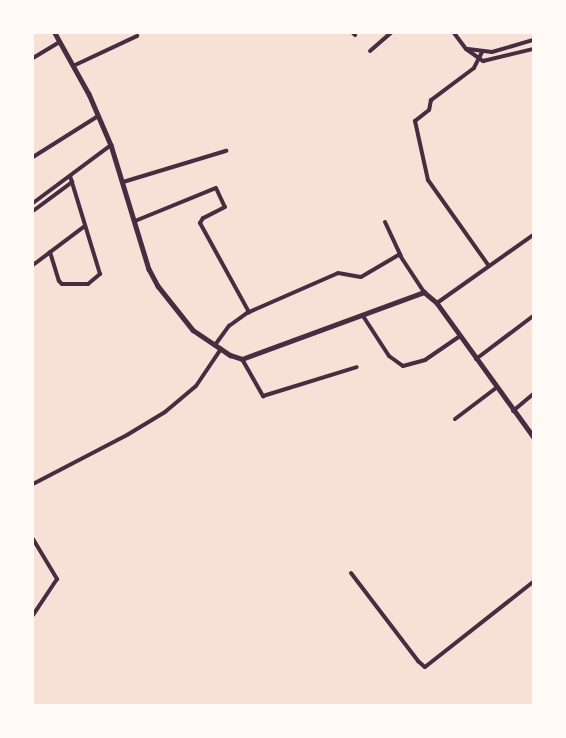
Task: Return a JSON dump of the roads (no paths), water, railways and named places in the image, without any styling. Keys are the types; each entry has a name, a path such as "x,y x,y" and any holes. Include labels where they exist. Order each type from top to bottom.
{"street":[{"path":"55,33 73,66 111,145 150,269 158,286 193,330 221,349 242,359 263,396 357,367"},
{"path":"370,51 391,33"},
{"path":"454,33 466,49 479,58 492,60 533,49"},
{"path":"73,66 137,36"},
{"path":"466,49 482,52 533,40"},
{"path":"33,58 60,42"},
{"path":"482,52 472,70 430,100 429,110 417,119 415,125 428,180 489,266"},
{"path":"33,157 98,116"},
{"path":"33,203 111,145"},
{"path":"123,182 226,151"},
{"path":"50,252 59,282 62,284 88,284 95,280 100,274 70,176"},
{"path":"33,211 72,182"},
{"path":"135,221 216,188 225,207 203,218 200,223 249,312"},
{"path":"385,222 400,254 424,292 437,304 496,388 533,436"},
{"path":"33,264 85,226"},
{"path":"437,304 533,235"},
{"path":"215,345 229,326 249,312 338,273 361,277 400,254"},
{"path":"242,359 363,316 424,292"},
{"path":"363,316 389,356 403,366 422,362 460,336"},
{"path":"476,359 533,316"},
{"path":"33,484 127,435 165,412 196,386 221,349"},
{"path":"455,419 496,388"},
{"path":"513,411 533,394"},
{"path":"33,539 57,579 33,615"},
{"path":"351,573 418,661 425,667 533,582"}]}
